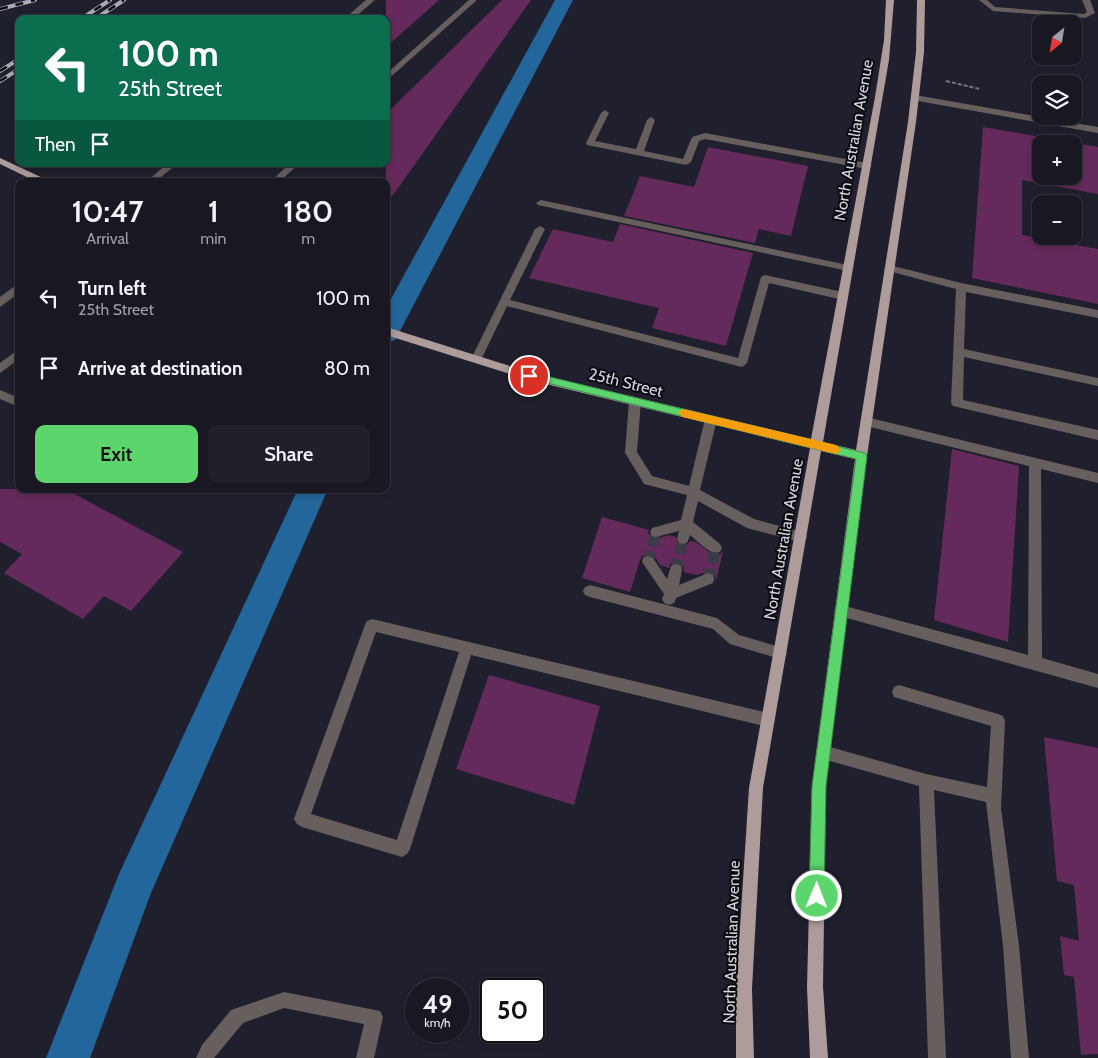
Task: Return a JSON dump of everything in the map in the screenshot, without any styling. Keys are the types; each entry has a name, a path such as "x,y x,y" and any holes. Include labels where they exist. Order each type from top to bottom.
{"main road":[{"name":"North Australian Avenue","path":"745,1058 744,989 756,788 867,166 886,53 890,0"},
{"path":"819,1058 815,987 819,786 866,422 915,98 920,52 921,0"},
{"path":"0,161 36,178"},
{"name":"25th Street","path":"390,332 529,376 862,456"}],"street":[{"path":"353,15 371,0"},
{"path":"390,75 473,0"},
{"path":"982,0 993,9 1085,16 1091,13 1086,0"},
{"path":"915,98 1098,130"},
{"path":"605,113 590,143 686,162 695,139 705,136 867,166"},
{"path":"639,153 651,120"},
{"path":"155,178 168,167"},
{"path":"278,178 290,167"},
{"path":"541,203 848,268"},
{"path":"476,359 540,229"},
{"path":"889,268 961,287 1098,314"},
{"path":"504,302 742,362 765,279 843,296"},
{"path":"961,287 957,403 1098,435"},
{"path":"0,302 15,290"},
{"path":"959,352 1098,382"},
{"path":"0,369 15,356"},
{"path":"0,394 15,401"},
{"path":"635,401 631,453 648,480 694,492 751,524 801,537"},
{"path":"684,539 711,420"},
{"path":"866,422 1098,478"},
{"path":"1035,463 1035,663"},
{"path":"656,532 686,524"},
{"path":"686,524 716,548"},
{"path":"648,562 670,594"},
{"path":"667,611 676,570"},
{"path":"670,594 708,578"},
{"path":"590,591 716,624 735,640 780,653"},
{"path":"841,611 1098,681"},
{"path":"467,648 402,849 302,819 372,625 768,720"},
{"path":"900,692 998,721 994,808 1011,946 1020,1058"},
{"path":"823,752 926,782 994,796"},
{"path":"926,782 937,1058"},
{"path":"205,1058 208,1051 237,1016 284,1000 374,1017 366,1058"}],"building":[{"path":"386,0 439,0 390,43 390,15 386,15"},
{"path":"502,0 531,0 390,199 390,178 386,178 386,167 390,167 390,110"},
{"path":"983,127 1032,136 1032,182 1022,180 1022,235 1032,237 1032,245 1076,245 1098,249 1098,304 972,278"},
{"path":"1082,144 1098,147 1098,194 1049,185 1082,185"},
{"path":"708,147 808,166 791,236 759,229 755,243 624,216 640,176 694,187"},
{"path":"620,224 753,253 726,346 652,328 659,308 529,278 553,229 613,242"},
{"path":"952,449 1019,466 1008,642 934,620"},
{"path":"0,489 15,489 15,493 72,493 183,552 131,611 104,596 83,619 4,573 22,554 0,542"},
{"path":"602,517 649,530 648,533 652,538 656,539 669,535 676,537 679,545 687,545 690,541 696,542 712,554 720,554 723,551 716,581 715,575 709,571 697,575 684,572 683,566 677,562 670,564 669,568 660,565 655,557 649,554 642,556 640,560 630,592 582,578"},
{"path":"489,675 600,706 574,805 456,769"},
{"path":"1044,737 1098,748 1098,1054 1081,1055 1074,977 1064,975 1060,936 1079,941 1074,885 1057,881"}],"waterway":[{"path":"390,326 564,0"},
{"path":"68,1058 133,888 311,493"}],"tunnel":[{"path":"648,562 656,532"},
{"path":"676,570 683,539"},
{"path":"708,579 716,548"}],"railway":[{"path":"0,9 35,0"},
{"path":"87,15 110,0"},
{"path":"101,15 124,0"},
{"path":"0,71 15,62"},
{"path":"0,81 15,72"}],"slow traffic":[{"path":"683,413 836,450"}],"route":[{"path":"529,376 862,456 819,786 817,896"}]}
